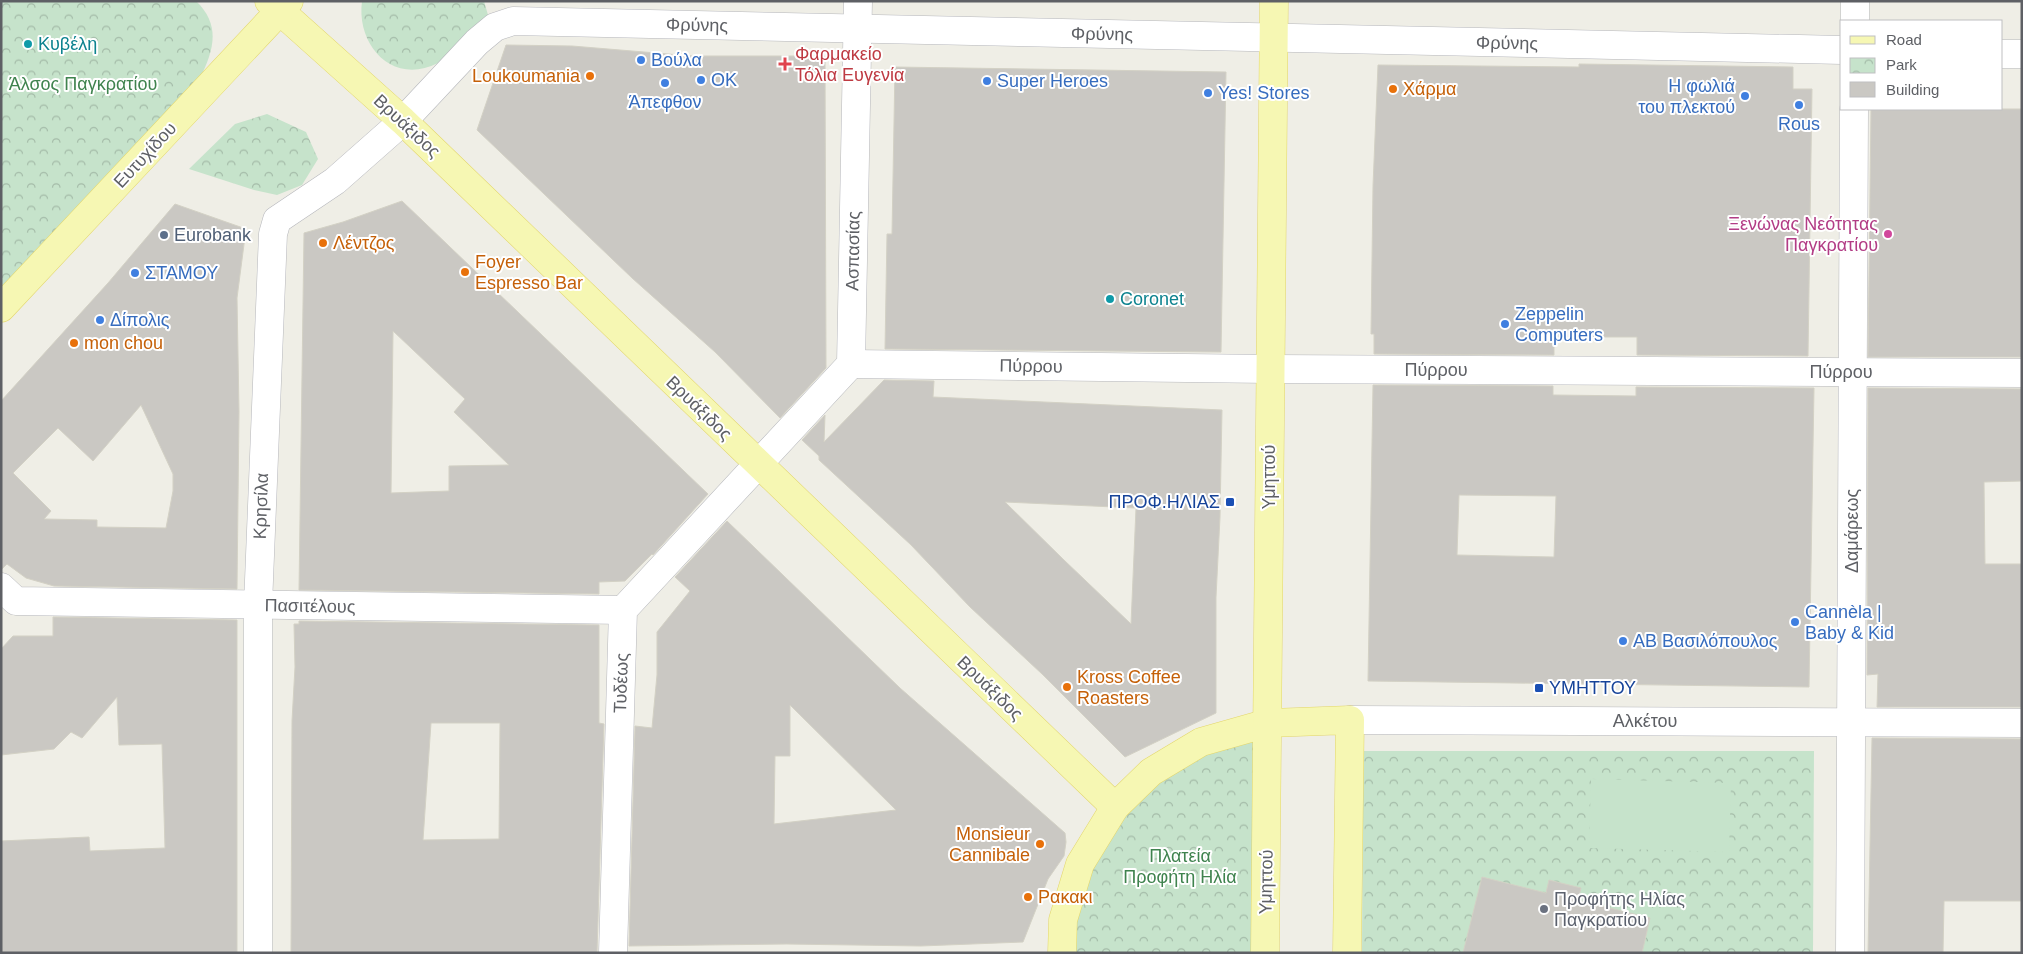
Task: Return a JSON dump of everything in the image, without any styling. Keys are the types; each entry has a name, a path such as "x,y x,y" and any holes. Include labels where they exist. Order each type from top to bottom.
{"main road":[{"name":"Υμηττού","path":"1265,953 1274,1"},
{"name":"Βρυάξιδος","path":"279,4 403,121 1115,808"},
{"name":"Ευτυχίδου","path":"1,308 279,4"},
{"name":"Αλκέτου","path":"1268,723 1350,720"},
{"path":"1347,953 1350,720"},
{"path":"1062,953 1063,920 1080,864 1115,808 1151,772 1200,742 1268,723"}],"street":[{"name":"Ασπασίας","path":"851,364 858,1"},
{"path":"1855,1 1855,20"},
{"name":"Φρύνης","path":"403,121 477,42 495,27 513,21 1840,50"},
{"path":"2003,54 2022,54"},
{"name":"Δαμάρεως","path":"1850,953 1854,110"},
{"name":"Κρησίλα","path":"258,953 258,605 273,234 277,220 335,181 403,121"},
{"path":"624,610 851,364"},
{"name":"Πύρρου","path":"851,364 1270,369 2022,372"},
{"name":"Πασιτέλους","path":"6,602 624,610"},
{"name":"Τυδέως","path":"613,953 624,610"},
{"name":"Αλκέτου","path":"1350,720 2022,723"}],"green space":[{"name":"Άλσος Παγκρατίου","path":"1,1 196,1 209,19 213,38 209,58 200,78 1,293"},
{"path":"362,1 484,1 488,15 457,48 438,63 422,69 406,69 393,65 381,57 372,46 365,33 362,18"},
{"path":"267,114 306,132 318,159 302,185 277,195 254,190 189,169 235,124"},
{"name":"Πλατεία Προφήτη Ηλία","path":"1268,723 1265,953 1062,953 1080,864 1151,772"},
{"path":"1363,751 1814,751 1813,953 1362,953"},
{"path":"1591,779 1731,783 1729,852 1589,848"}],"building":[{"path":"506,45 572,46 692,56 825,56 826,368 780,418 715,352 632,278 477,130"},
{"path":"1579,64 1793,67 1793,89 1812,89 1808,356 1637,355 1637,337 1554,337 1554,355 1374,354 1374,334 1371,334 1373,186 1378,65 1579,67"},
{"path":"895,67 1226,72 1221,352 885,349 887,234 892,234"},
{"path":"2022,109 2022,357 1868,357 1871,110"},
{"path":"402,201 708,494 653,555 625,581 599,582 599,594 299,590 304,233 343,222","holes":["393,331 465,399 454,412 509,465 449,466 449,491 391,493"]},
{"path":"175,204 246,229 237,298 239,412 237,589 54,586 26,578 7,564 1,570 1,401 108,283","holes":["141,405 173,474 173,491 166,528 97,527 97,520 44,519 51,511 13,473 58,428 93,461"]},
{"path":"884,380 934,381 933,397 1222,410 1216,597 1216,713 1125,757 1042,674 970,607 911,545 819,460 819,456 802,440 825,415 824,442","holes":["1005,502 1136,508 1131,624"]},
{"path":"1373,385 1553,386 1553,395 1636,396 1636,387 1814,388 1809,687 1368,681","holes":["1459,495 1556,496 1554,557 1457,555"]},
{"path":"1868,388 2022,389 2022,481 1984,482 1985,564 2022,564 2022,707 1877,707 1878,674 1867,675"},
{"path":"727,521 900,688 1065,833 1064,856 1048,879 1023,942 921,946 787,944 629,946 635,726 652,728 657,675 657,632 690,591 675,577","holes":["790,705 896,810 774,824 775,756 790,756"]},
{"path":"53,617 237,620 237,953 1,953 1,841 89,837 90,851 165,848 162,744 119,745 117,697 82,738 71,732 54,749 1,755 1,649 13,636 53,636"},
{"path":"299,621 599,625 599,723 604,724 597,953 291,953 294,624 299,624","holes":["431,723 500,723 499,839 423,840"]},
{"path":"1872,738 2022,739 2022,901 1944,901 1943,953 1868,953"},
{"name":"Προφήτης Ηλίας Παγκρατίου","path":"1482,877 1546,893 1549,880 1581,888 1578,900 1650,918 1642,953 1463,953"}],"place":[{"name":"Κυβέλη","path":"28,44"},
{"name":"Βούλα","path":"641,60"},
{"name":"Φαρμακείο Τόλια Ευγενία","path":"785,64"},
{"name":"Loukoumania","path":"590,76"},
{"name":"OK","path":"701,80"},
{"name":"Super Heroes","path":"987,81"},
{"name":"Άπεφθον","path":"665,83"},
{"name":"Χάρμα","path":"1393,89"},
{"name":"Yes! Stores","path":"1208,93"},
{"name":"Η φωλιά του πλεκτού","path":"1745,96"},
{"name":"Rous","path":"1799,105"},
{"name":"Ξενώνας Νεότητας Παγκρατίου","path":"1888,234"},
{"name":"Eurobank","path":"164,235"},
{"name":"Λέντζος","path":"323,243"},
{"name":"Foyer Espresso Bar","path":"465,272"},
{"name":"ΣΤΑΜΟΥ","path":"135,273"},
{"name":"Coronet","path":"1110,299"},
{"name":"Δίπολις","path":"100,320"},
{"name":"Zeppelin Computers","path":"1505,324"},
{"name":"mon chou","path":"74,343"},
{"name":"ΠΡΟΦ.ΗΛΙΑΣ","path":"1230,502"},
{"name":"Cannèla | Baby & Kid","path":"1795,622"},
{"name":"ΑΒ Βασιλόπουλος","path":"1623,641"},
{"name":"Kross Coffee Roasters","path":"1067,687"},
{"name":"ΥΜΗΤΤΟΥ","path":"1539,688"},
{"name":"Monsieur Cannibale","path":"1040,844"},
{"name":"Ρακακι","path":"1028,897"},
{"name":"Προφήτης Ηλίας Παγκρατίου","path":"1544,909"}]}
